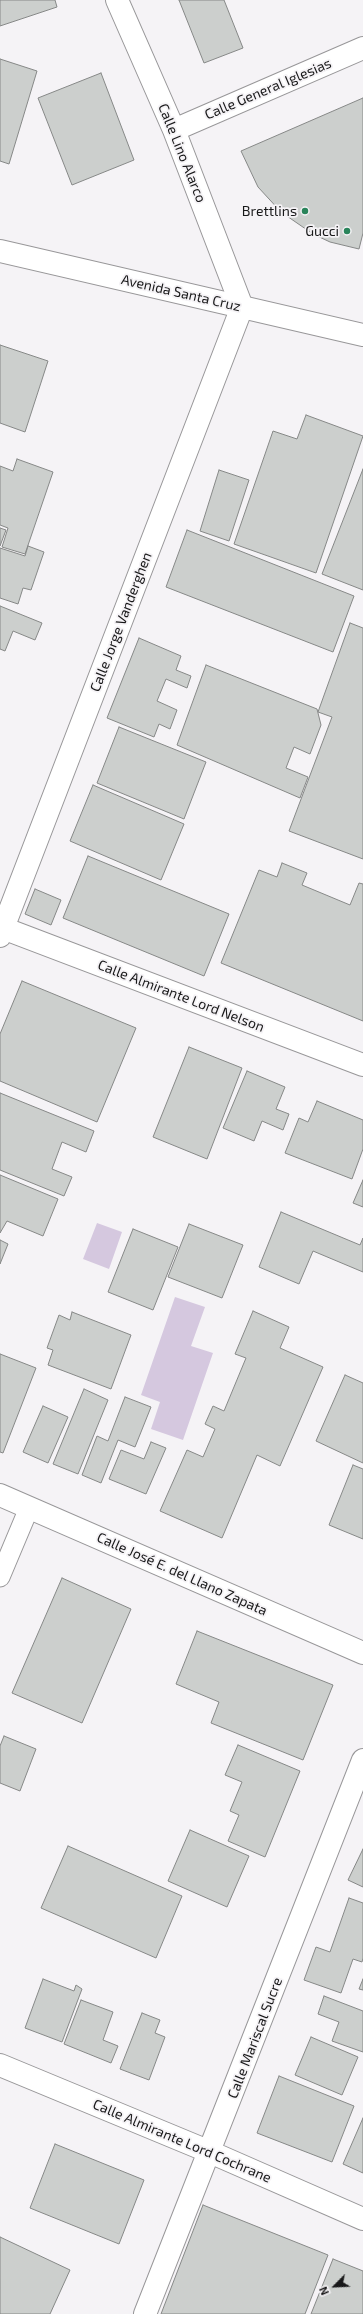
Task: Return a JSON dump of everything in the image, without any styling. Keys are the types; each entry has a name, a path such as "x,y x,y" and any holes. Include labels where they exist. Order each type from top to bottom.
{"street":[{"name":"Calle Lino Alarco","path":"117,0 174,130 242,307"},
{"name":"Calle General Iglesias","path":"174,130 363,48"},
{"name":"Avenida Santa Cruz","path":"0,251 363,335"},
{"name":"Calle Jorge Vanderghen","path":"1,931 242,307"},
{"name":"Calle Almirante Lord Nelson","path":"1,931 363,1065"},
{"name":"Calle José E. del Llano Zapata","path":"0,1495 363,1653"},
{"name":"Calle Mariscal Sucre","path":"145,2314 363,1760"},
{"name":"Calle Almirante Lord Cochrane","path":"0,2065 210,2152 363,2219"}],"lane":[{"path":"0,1577 29,1508"}],"shaded area":[{"path":"97,1223 122,1232 109,1269 83,1259"},
{"path":"175,1297 205,1307 191,1346 213,1353 183,1440 151,1429 160,1402 141,1395"}],"building":[{"path":"0,0 55,0 57,7 0,26"},
{"path":"179,0 224,0 243,48 204,63"},
{"path":"0,59 37,71 9,164 0,161"},
{"path":"101,73 134,160 72,185 38,98"},
{"path":"363,98 363,233 359,249 330,242 313,234 281,212 258,187 241,151"},
{"path":"0,345 48,361 25,432 0,423"},
{"path":"306,415 363,436 316,573 234,544 273,431 297,439"},
{"path":"17,459 53,472 25,554 2,547 8,528 0,525 0,466 13,471"},
{"path":"363,469 363,590 322,574"},
{"path":"219,470 249,480 229,541 200,531"},
{"path":"0,528 6,530 0,546"},
{"path":"187,530 354,596 333,652 166,587"},
{"path":"28,546 44,552 31,590 23,588 18,604 0,598 0,548 25,556"},
{"path":"0,606 42,623 35,640 13,631 5,651 0,649"},
{"path":"350,623 363,628 363,859 289,831 332,717 318,712"},
{"path":"139,638 181,656 176,670 191,676 187,688 166,679 157,701 177,710 170,729 159,724 154,737 107,718"},
{"path":"206,665 317,709 321,725 310,754 294,747 286,768 308,777 300,798 177,745"},
{"path":"119,727 206,762 184,819 97,783"},
{"path":"93,785 184,824 161,880 70,841"},
{"path":"88,856 229,914 204,976 63,918"},
{"path":"282,863 307,873 302,885 350,905 359,883 363,884 363,1021 221,963 259,870 277,877"},
{"path":"35,889 61,900 51,925 25,914"},
{"path":"22,981 136,1028 97,1122 0,1081 0,1034"},
{"path":"189,1047 242,1068 207,1159 153,1137"},
{"path":"247,1071 285,1087 276,1109 289,1114 283,1130 262,1121 254,1141 223,1128"},
{"path":"0,1093 94,1131 86,1152 62,1142 52,1169 72,1177 64,1196 0,1170"},
{"path":"317,1101 363,1120 363,1149 352,1179 285,1153 299,1118 308,1122"},
{"path":"0,1175 58,1199 43,1236 7,1221 0,1233"},
{"path":"363,1180 363,1207 353,1203"},
{"path":"281,1212 360,1245 363,1238 363,1272 313,1251 299,1284 259,1267"},
{"path":"189,1224 243,1245 222,1298 168,1277"},
{"path":"133,1229 178,1247 153,1310 108,1292"},
{"path":"0,1240 8,1244 0,1264"},
{"path":"253,1311 289,1327 280,1348 323,1367 280,1466 257,1455 222,1538 160,1511 187,1450 203,1457 215,1429 205,1424 213,1406 224,1411 246,1358 235,1354"},
{"path":"72,1312 131,1335 111,1389 48,1365 53,1350 47,1348 59,1315 70,1320"},
{"path":"0,1354 36,1368 3,1453 0,1452"},
{"path":"345,1375 363,1383 363,1463 316,1441"},
{"path":"84,1389 108,1400 78,1474 53,1464"},
{"path":"125,1397 151,1407 135,1447 118,1440 101,1483 82,1475 97,1436 108,1441"},
{"path":"43,1406 68,1417 48,1463 23,1452"},
{"path":"151,1442 166,1448 146,1494 109,1479 121,1450 144,1459"},
{"path":"353,1465 363,1469 363,1539 329,1525"},
{"path":"62,1578 131,1609 82,1723 12,1693"},
{"path":"197,1631 333,1685 303,1760 211,1723 219,1702 176,1684"},
{"path":"4,1736 36,1749 20,1791 0,1783 0,1746"},
{"path":"238,1745 300,1771 265,1857 228,1841 239,1815 230,1811 242,1782 225,1775"},
{"path":"190,1830 249,1856 227,1907 168,1881"},
{"path":"68,1846 182,1896 156,1958 41,1908"},
{"path":"363,1849 363,1887 348,1880"},
{"path":"349,1898 363,1903 363,1958 362,1962 353,1959 341,1993 304,1980 316,1947 330,1952"},
{"path":"43,1979 74,1991 76,1985 82,1989 62,2042 25,2028"},
{"path":"363,1979 363,1990 359,1989"},
{"path":"324,1996 363,2011 363,2052 332,2041 339,2022 318,2014"},
{"path":"81,2000 113,2012 103,2040 118,2046 111,2063 64,2044"},
{"path":"142,2013 160,2020 155,2033 165,2037 149,2080 120,2069"},
{"path":"311,2037 358,2057 342,2095 295,2075"},
{"path":"279,2076 354,2106 332,2162 257,2133"},
{"path":"363,2118 363,2173 343,2164"},
{"path":"55,2144 144,2180 119,2244 30,2208"},
{"path":"203,2205 328,2255 305,2314 161,2314"},
{"path":"0,2237 70,2270 50,2314 0,2314"},
{"path":"333,2259 363,2271 363,2314 311,2314"}],"place":[{"name":"Brettlins","path":"305,211"},
{"name":"Gucci","path":"347,231"}]}
